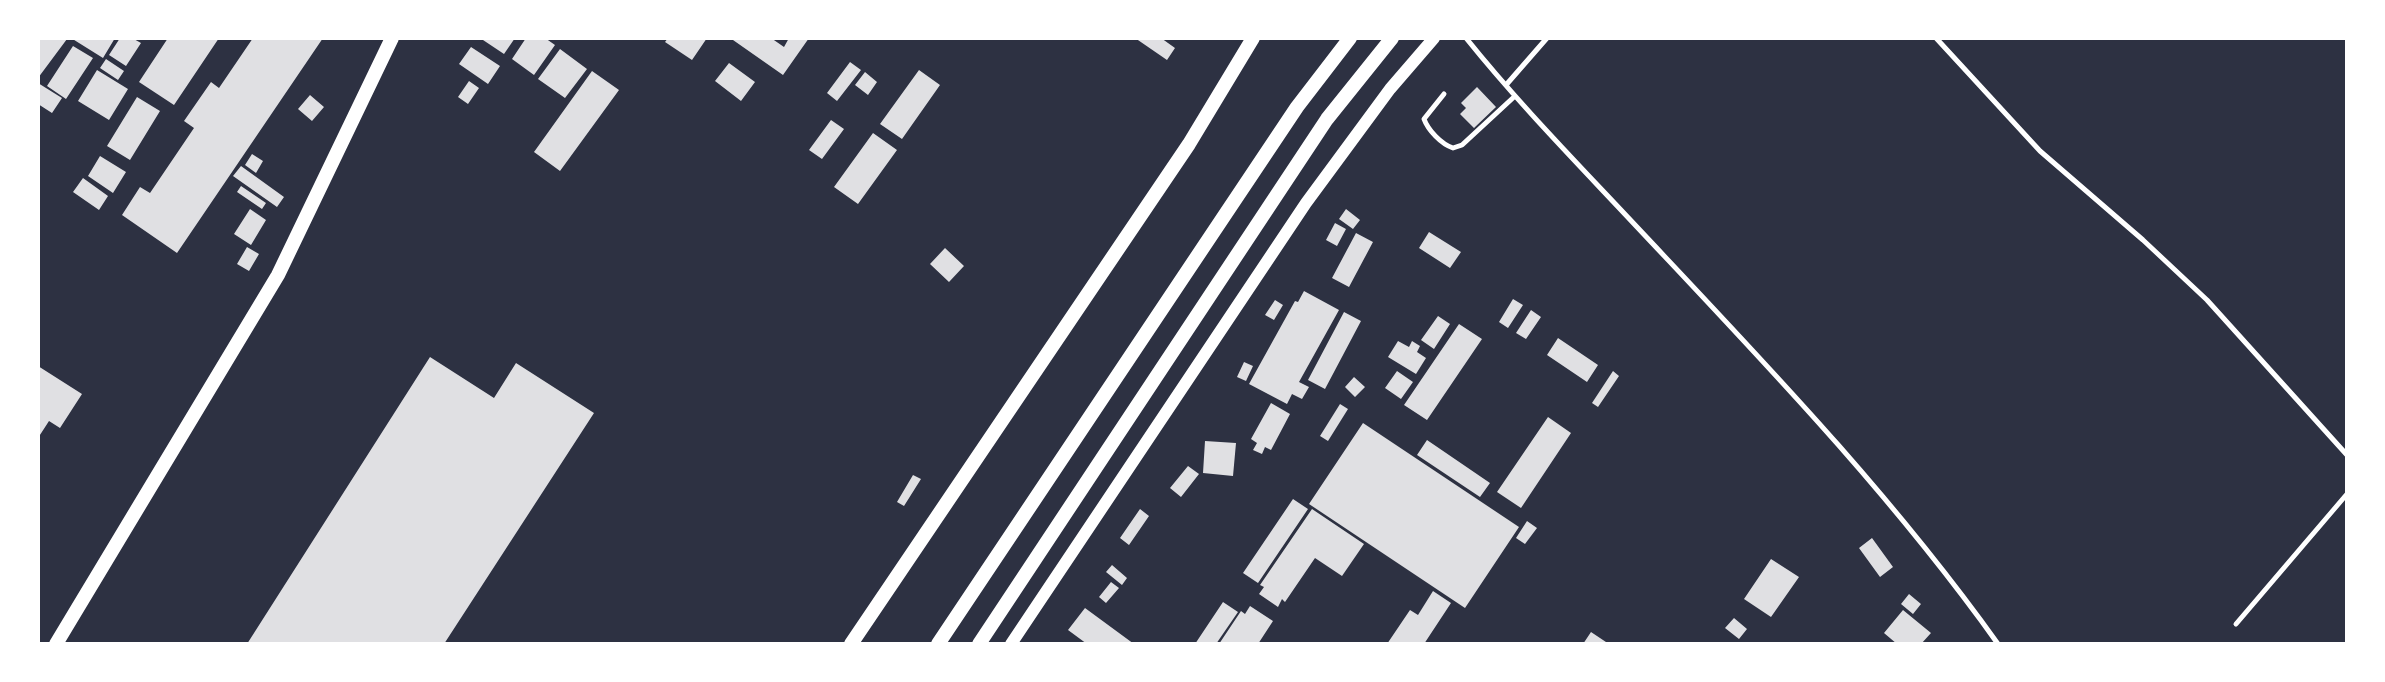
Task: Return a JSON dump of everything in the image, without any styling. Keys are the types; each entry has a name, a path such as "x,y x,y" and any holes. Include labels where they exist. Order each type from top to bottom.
{"main road":[{"path":"56,644 278,275 392,38"},
{"path":"851,644 1189,144 1253,38"},
{"path":"938,644 1297,107 1350,38"},
{"path":"979,644 1327,119 1392,38"}],"street":[{"path":"1011,644 1306,203 1390,89 1434,38"}],"lane":[{"path":"1466,38 1515,96 1755,352 1860,470 1922,543 1998,644"},
{"path":"1506,85 1547,38"},
{"path":"1936,38 2040,151 2207,300 2347,455"},
{"path":"1444,94 1424,119 1444,143 1453,148 1462,145 1515,96"},
{"path":"2236,624 2347,494"}],"building":[{"path":"38,38 67,39 38,78"},
{"path":"71,38 115,38 103,58"},
{"path":"120,38 132,38 141,43 126,66 109,55"},
{"path":"168,38 219,38 174,105 139,82"},
{"path":"253,38 323,38 177,253 122,215 140,187 150,193 194,128 184,121 211,82 219,88"},
{"path":"480,38 515,38 504,54"},
{"path":"526,38 545,38 555,45 534,75 512,59"},
{"path":"668,38 707,38 692,60 665,42"},
{"path":"734,38 771,38 784,47 789,38 809,38 783,75"},
{"path":"1135,38 1161,38 1175,48 1167,60"},
{"path":"73,46 93,58 66,99 47,86"},
{"path":"471,47 500,66 488,84 459,64"},
{"path":"560,49 587,69 565,98 538,79"},
{"path":"106,59 124,71 118,80 100,68"},
{"path":"850,62 861,70 837,101 827,93"},
{"path":"729,63 755,82 741,101 715,81"},
{"path":"97,70 128,89 109,120 78,101"},
{"path":"919,70 940,85 902,139 880,124"},
{"path":"592,71 619,90 560,171 534,152"},
{"path":"865,72 877,82 868,95 855,85"},
{"path":"469,81 479,88 468,104 458,97"},
{"path":"38,83 62,98 52,113 38,104"},
{"path":"1477,87 1496,107 1474,128 1460,114 1466,108 1461,103"},
{"path":"310,95 324,107 312,121 298,109"},
{"path":"137,97 160,111 130,160 107,146"},
{"path":"831,120 844,129 822,159 809,150"},
{"path":"873,133 897,150 858,204 834,187"},
{"path":"252,154 263,161 256,173 245,165"},
{"path":"100,156 126,172 113,193 88,176"},
{"path":"241,166 284,197 277,207 233,176"},
{"path":"83,178 108,196 99,210 73,192"},
{"path":"241,186 266,203 262,209 237,192"},
{"path":"250,209 266,220 251,245 234,234"},
{"path":"1346,209 1360,220 1353,229 1339,219"},
{"path":"1335,223 1346,229 1337,246 1326,240"},
{"path":"1429,232 1461,252 1450,268 1419,248"},
{"path":"1356,233 1373,242 1349,287 1332,278"},
{"path":"247,247 259,254 249,271 237,264"},
{"path":"945,248 964,266 949,282 930,264"},
{"path":"1304,291 1339,310 1299,382 1309,387 1302,399 1292,394 1287,404 1249,384 1295,301 1298,302"},
{"path":"1513,299 1523,305 1508,328 1499,322"},
{"path":"1275,300 1283,305 1274,320 1265,315"},
{"path":"1531,310 1541,317 1526,339 1516,333"},
{"path":"1344,312 1361,321 1325,389 1308,380"},
{"path":"1438,316 1450,324 1434,349 1421,340"},
{"path":"1459,324 1482,339 1427,420 1404,405"},
{"path":"1558,338 1598,365 1587,382 1547,355"},
{"path":"1398,341 1409,347 1412,341 1420,346 1417,352 1426,358 1416,374 1388,357"},
{"path":"430,357 494,398 516,363 594,413 444,644 247,644"},
{"path":"1244,362 1253,366 1246,381 1237,377"},
{"path":"38,366 82,394 60,428 49,421 38,438"},
{"path":"1397,371 1413,382 1401,399 1385,388"},
{"path":"1613,371 1619,376 1598,407 1592,403"},
{"path":"1354,377 1365,387 1355,397 1345,387"},
{"path":"1271,403 1290,414 1271,450 1265,447 1262,454 1253,450 1257,443 1251,439"},
{"path":"1340,404 1348,409 1328,441 1320,436"},
{"path":"1548,417 1571,433 1521,508 1497,492"},
{"path":"1363,423 1519,527 1465,608 1309,504"},
{"path":"1427,440 1490,483 1480,497 1417,455"},
{"path":"1205,441 1236,443 1233,476 1203,473"},
{"path":"1188,466 1199,474 1181,497 1170,488"},
{"path":"913,475 921,479 904,506 897,502"},
{"path":"1293,499 1308,509 1258,583 1243,573"},
{"path":"1140,509 1149,516 1129,545 1120,538"},
{"path":"1312,509 1364,544 1342,576 1315,558 1285,602 1282,599 1278,607 1259,594 1264,587 1260,585"},
{"path":"1527,521 1537,528 1525,544 1516,538"},
{"path":"1872,538 1893,567 1880,577 1859,548"},
{"path":"1771,559 1799,577 1771,617 1744,599"},
{"path":"1112,565 1127,578 1122,585 1106,572"},
{"path":"1111,582 1119,588 1106,603 1099,597"},
{"path":"1433,591 1451,603 1424,644 1387,644 1410,610 1418,615"},
{"path":"1909,594 1921,604 1913,614 1901,604"},
{"path":"1223,602 1238,612 1216,644 1195,644"},
{"path":"1250,606 1273,621 1258,644 1219,644 1241,611 1245,614"},
{"path":"1085,608 1134,644 1087,644 1068,630"},
{"path":"1903,610 1931,633 1921,644 1897,644 1884,633"},
{"path":"1734,618 1747,629 1739,639 1725,628"},
{"path":"1591,632 1609,644 1583,644"}]}
